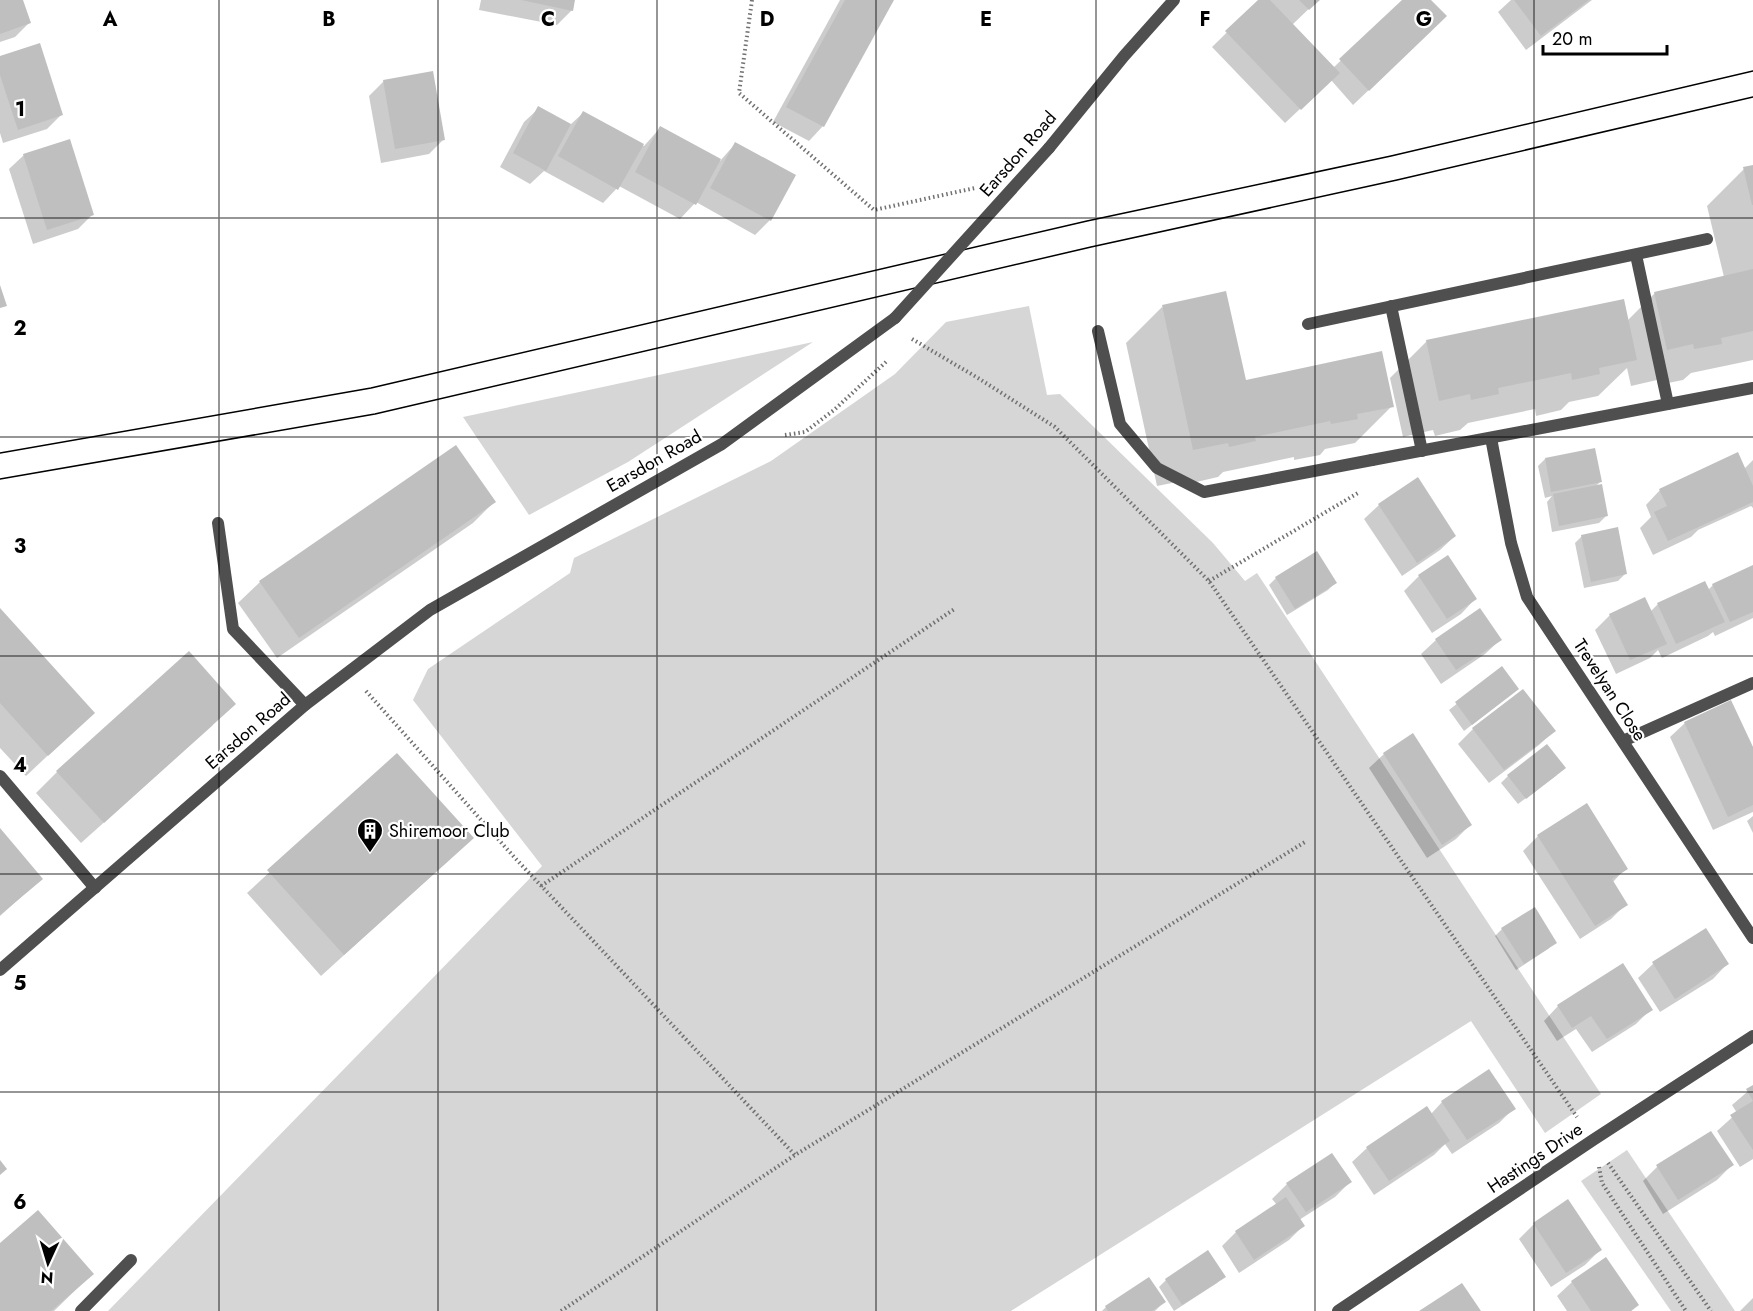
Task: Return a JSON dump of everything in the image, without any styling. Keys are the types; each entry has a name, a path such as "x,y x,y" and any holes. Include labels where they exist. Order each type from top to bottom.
{"street":[{"name":"Earsdon Road","path":"0,970 305,705 348,670 430,610 722,444 895,318 1049,148 1124,56 1174,0"},
{"path":"1308,324 1707,240"},
{"path":"1635,255 1668,404"},
{"path":"1391,306 1422,451"},
{"path":"1098,331 1120,424 1157,468 1204,492 1753,388"},
{"name":"Trevelyan Close","path":"1491,438 1511,543 1527,597 1753,938"},
{"path":"218,523 233,628 305,705"},
{"path":"1623,741 1753,683"},
{"path":"0,776 95,888"},
{"name":"Hastings Drive","path":"1338,1311 1753,1036"},
{"path":"81,1311 131,1260"}],"path":[{"path":"752,0 739,93 874,210 977,187"},
{"path":"912,339 1055,426 1209,581 1711,1311"},
{"path":"1209,581 1377,482 1372,460"},
{"path":"541,886 956,608"},
{"path":"348,670 541,886 795,1155"},
{"path":"561,1311 795,1155 1305,842"},
{"path":"1593,1140 1602,1183 1686,1311"}],"shaded area":[{"path":"1029,306 1047,395 1060,394 1213,543 1245,581 1257,573 1601,1094 1545,1133 1471,1021 1011,1311 108,1311 542,866 413,700 428,669 570,573 574,558 771,461 895,374 946,322"},
{"path":"813,342 628,462 529,515 463,417"},
{"path":"1627,1150 1735,1311 1671,1311 1581,1181"}],"building":[{"path":"0,0 23,0 31,23 0,34"},
{"path":"521,0 575,0 573,11"},
{"path":"845,0 894,0 824,127 786,107"},
{"path":"1258,0 1270,0 1340,73 1301,110 1225,31"},
{"path":"1299,0 1320,0 1309,10"},
{"path":"1402,0 1431,0 1447,16 1369,91 1339,59"},
{"path":"1514,0 1589,0 1541,36"},
{"path":"40,43 63,115 18,130 0,75 0,56"},
{"path":"433,71 445,140 395,149 383,80"},
{"path":"538,106 571,124 546,171 513,153"},
{"path":"583,111 644,144 618,190 558,156"},
{"path":"660,126 721,159 696,205 635,172"},
{"path":"70,139 94,215 47,230 23,154"},
{"path":"735,142 796,175 771,221 710,188"},
{"path":"1753,165 1753,205 1752,205 1743,167"},
{"path":"1753,269 1753,331 1721,338 1722,344 1694,349 1693,344 1667,350 1654,292"},
{"path":"0,285 7,306 0,308"},
{"path":"1226,291 1246,380 1382,351 1394,407 1357,414 1358,419 1331,424 1330,421 1255,437 1256,441 1229,447 1228,443 1193,450 1162,305"},
{"path":"1624,299 1637,360 1599,368 1600,374 1572,380 1571,373 1498,388 1499,394 1471,400 1470,394 1439,401 1426,340"},
{"path":"456,445 496,502 299,638 259,581"},
{"path":"1595,448 1602,482 1551,492 1545,458"},
{"path":"1738,452 1753,486 1753,502 1668,541 1654,512 1667,506 1659,489"},
{"path":"1418,477 1456,536 1417,563 1378,504"},
{"path":"1602,484 1608,516 1559,526 1553,494"},
{"path":"1618,527 1627,574 1591,582 1581,535"},
{"path":"1317,551 1337,583 1295,609 1275,577"},
{"path":"1448,555 1477,599 1447,619 1418,575"},
{"path":"1753,565 1753,612 1730,622 1712,584"},
{"path":"1705,581 1725,622 1676,644 1657,603"},
{"path":"1645,597 1667,644 1630,660 1609,614"},
{"path":"0,608 95,713 48,756 0,703"},
{"path":"1480,608 1502,640 1456,670 1435,639"},
{"path":"189,651 236,704 104,823 56,771"},
{"path":"1502,666 1519,689 1472,725 1455,702"},
{"path":"1523,689 1556,731 1504,770 1472,728"},
{"path":"1731,700 1753,747 1753,805 1728,817 1684,722"},
{"path":"1413,733 1472,825 1442,845 1383,753"},
{"path":"1547,744 1566,768 1526,799 1507,775"},
{"name":"Shiremoor Club","path":"397,753 474,838 344,955 267,870"},
{"path":"1587,803 1628,869 1612,879 1628,905 1595,926 1537,835"},
{"path":"0,828 43,879 0,915"},
{"path":"1535,907 1557,943 1524,964 1501,928"},
{"path":"1706,928 1729,964 1675,999 1652,962"},
{"path":"1623,963 1653,1010 1607,1039 1591,1016 1572,1028 1557,1005"},
{"path":"1489,1069 1516,1109 1467,1140 1441,1101"},
{"path":"1753,1085 1753,1101 1746,1089"},
{"path":"1753,1101 1753,1150 1730,1115"},
{"path":"1427,1106 1450,1141 1389,1181 1366,1147"},
{"path":"1711,1131 1734,1165 1678,1200 1656,1165"},
{"path":"1332,1153 1352,1182 1306,1212 1286,1183"},
{"path":"0,1160 7,1169 0,1175"},
{"path":"1286,1197 1305,1226 1254,1260 1235,1231"},
{"path":"1568,1199 1602,1250 1566,1273 1533,1223"},
{"path":"38,1210 94,1274 51,1311 0,1311 0,1243"},
{"path":"1208,1250 1226,1277 1182,1305 1165,1279"},
{"path":"1606,1257 1639,1305 1631,1311 1591,1311 1571,1281"},
{"path":"1149,1277 1166,1302 1152,1311 1108,1311 1105,1306"},
{"path":"1462,1283 1481,1311 1419,1311"}],"tram line":[{"path":"0,453 371,388 1087,221 1391,156 1753,71"},
{"path":"0,479 375,414 1091,247 1397,180 1753,97"}],"place":[{"name":"Shiremoor Club","path":"370,854"}]}
